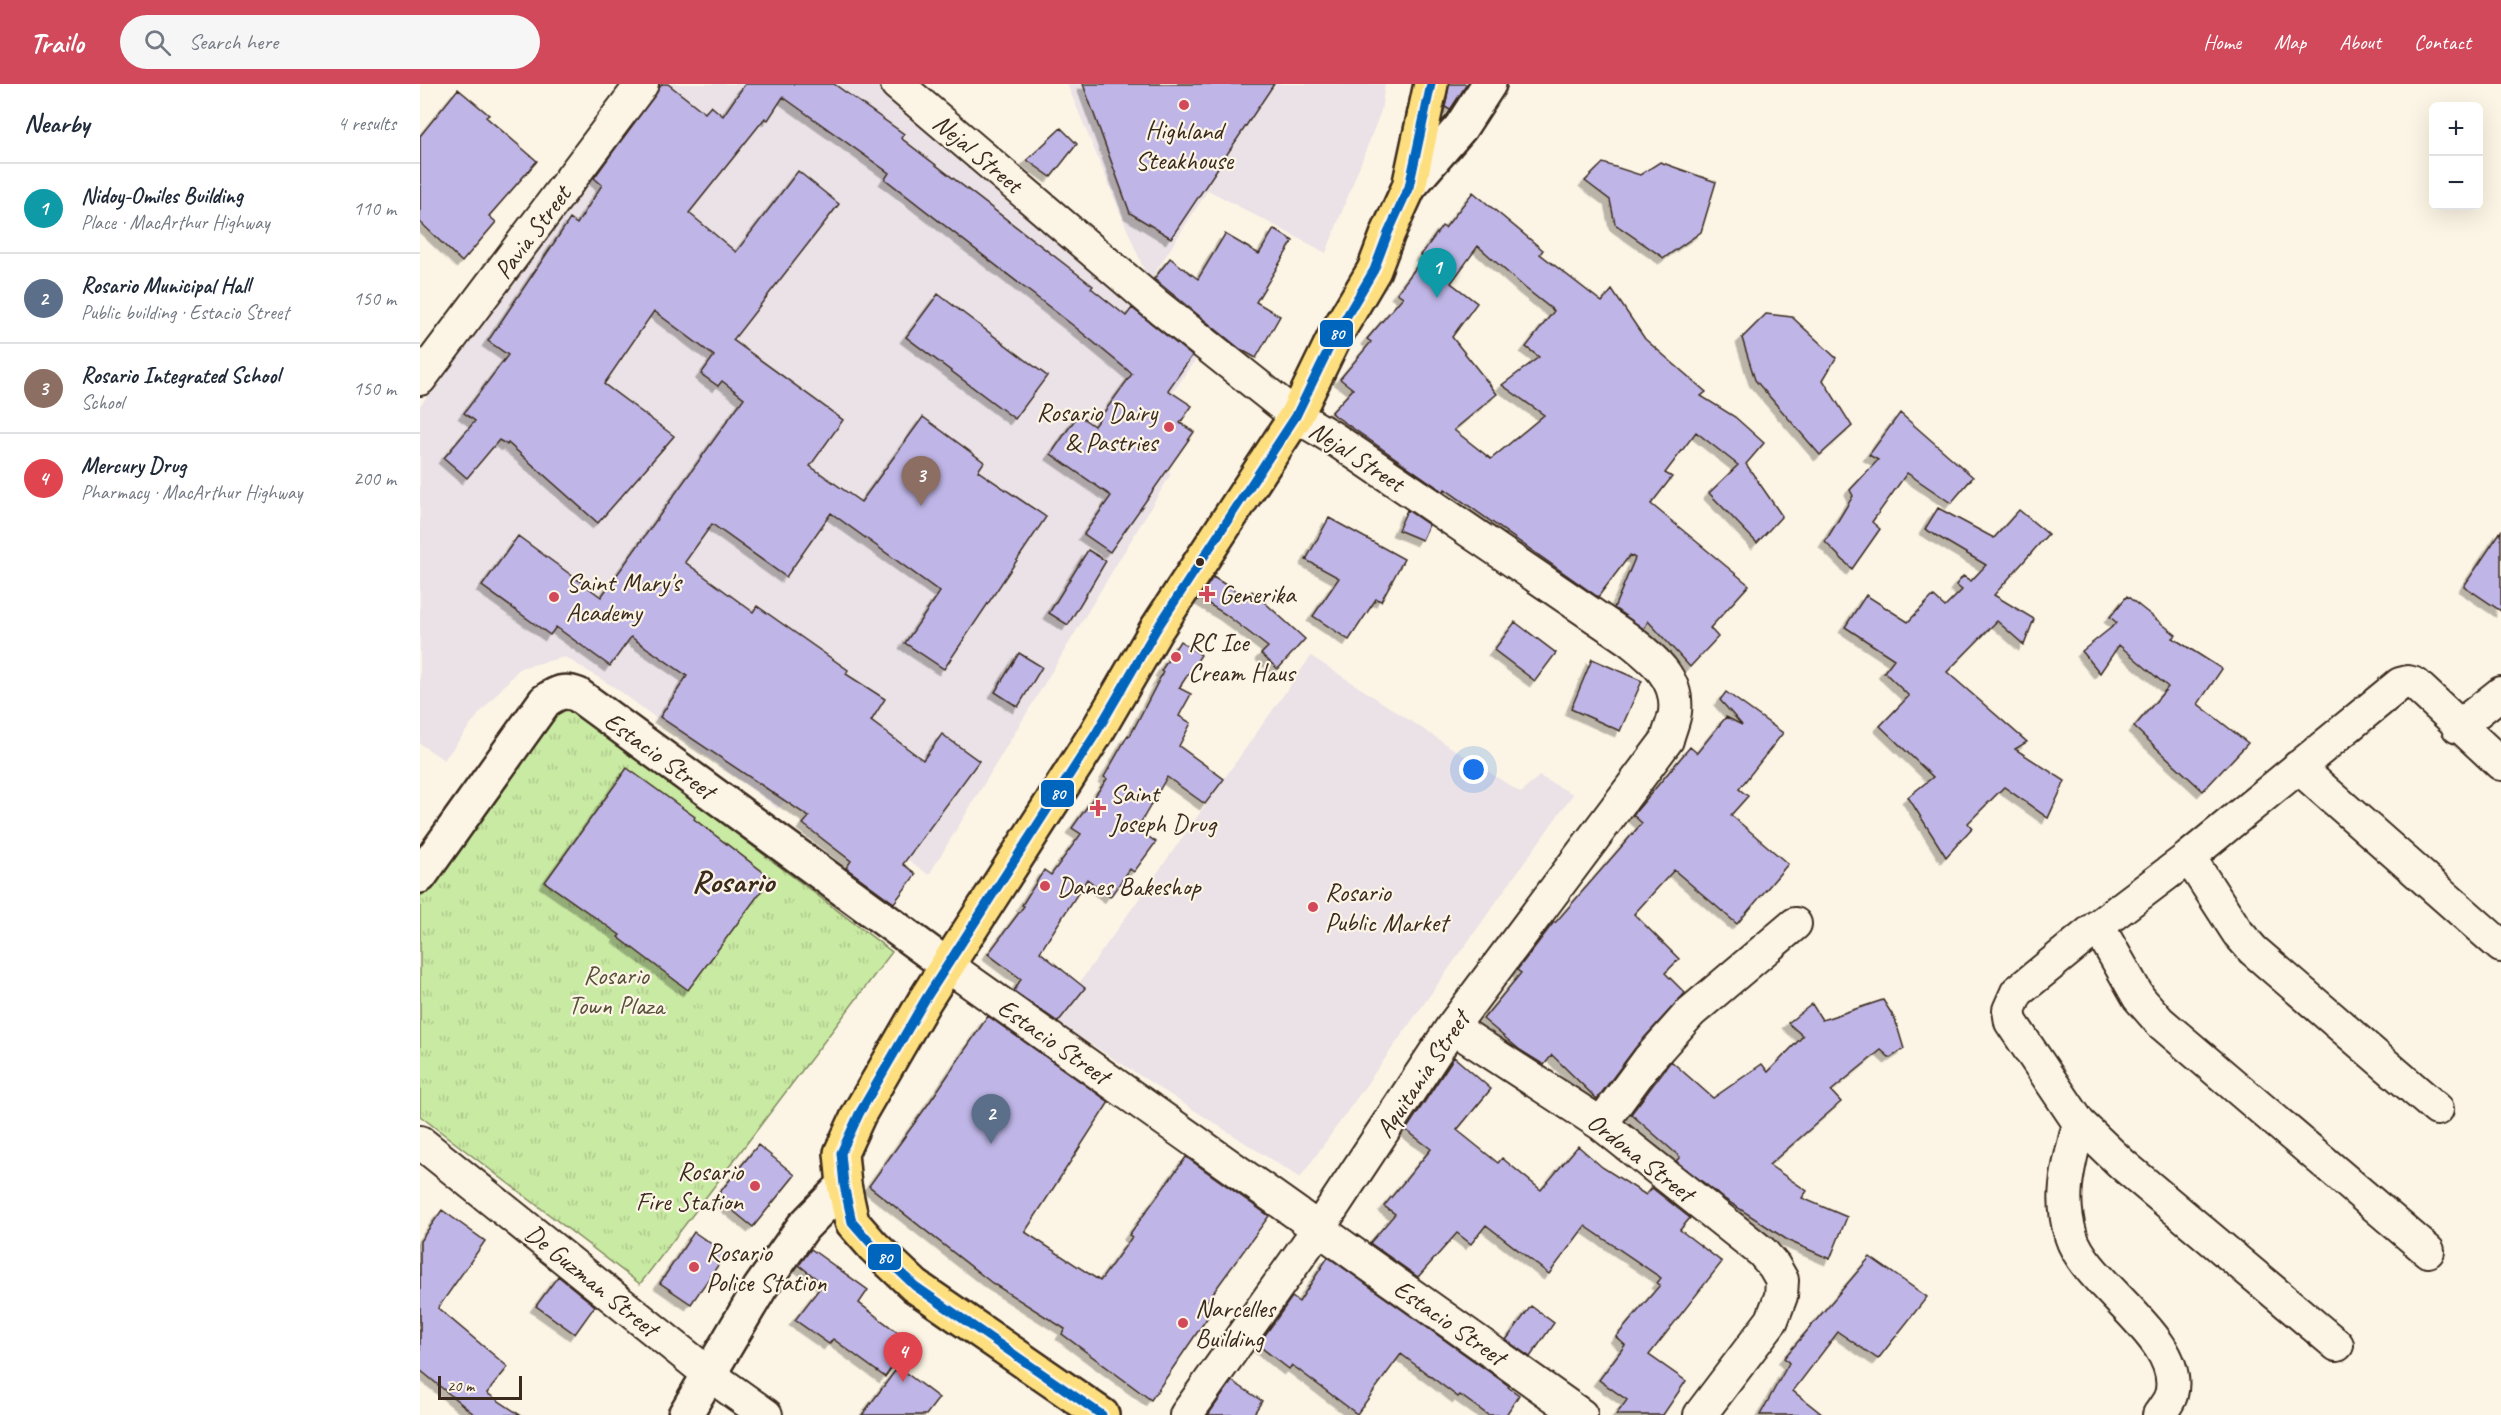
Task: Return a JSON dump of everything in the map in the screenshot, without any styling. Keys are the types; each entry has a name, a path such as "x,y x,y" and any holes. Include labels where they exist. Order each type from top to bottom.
{"highway":[{"path":"1102,1415 915,1286 873,1246 852,1222 844,1185 841,1153 859,1114 925,1000 1095,735 1156,630 1296,416 1335,336 1374,270 1409,188 1431,84"}],"main road":[{"path":"1409,188 1461,127 1489,84"},
{"name":"Estacio Street","path":"420,876 545,701 556,693 567,690 578,695 948,966"},
{"path":"685,1415 760,1288 803,1227 844,1185"}],"street":[{"name":"Pavia Street","path":"420,379 642,84"},
{"name":"Nejal Street","path":"897,84 1155,304 1296,416 1343,444 1628,639 1650,657 1665,671 1674,692 1675,712 1667,740"},
{"path":"2337,1345 2122,1164 2079,1123 2011,1022 2009,1010 2017,992 2098,926 2189,857 2404,682 2415,684 2458,727 2501,764"},
{"path":"2458,727 2501,693"},
{"name":"Aquitania Street","path":"1186,1415 1318,1228 1452,1028 1667,740"},
{"path":"2298,767 2501,946"},
{"path":"2189,857 2238,933 2253,950 2437,1109"},
{"path":"1601,1124 1649,1059 1691,1012 1794,924"},
{"path":"2098,926 2139,998 2160,1022 2428,1251"},
{"name":"Estacio Street","path":"948,966 1581,1415"},
{"name":"Ordona Street","path":"1452,1028 1601,1124 1762,1252 1774,1266 1782,1280 1781,1296 1772,1320 1700,1415"},
{"path":"2079,1123 2064,1194 2071,1238 2085,1261 2150,1334 2162,1352 2172,1378 2171,1397 2159,1415"},
{"name":"De Guzman Street","path":"420,1142 710,1375 766,1415"}],"shaded area":[{"path":"651,84 882,84 1201,352 1134,448 1171,474 929,875 800,782 778,809 617,689 565,657 520,668 479,714 444,760 420,744 420,406"},
{"path":"1067,84 1385,84 1381,111 1326,253 1208,190 1149,282"},
{"name":"Rosario Public Market","path":"1311,656 1521,793 1539,776 1573,794 1300,1178 1053,1020"}],"green space":[{"name":"Rosario Town Plaza","path":"566,704 892,952 640,1284 420,1116 420,897"}],"building":[{"path":"662,84 668,84 705,113 711,106 723,116 745,84 834,84 904,134 901,138 1093,286 1091,288 1126,316 1132,308 1192,356 1168,390 1192,406 1180,423 1194,432 1110,552 1084,534 1111,496 1051,454 1078,415 1094,426 1132,374 885,179 889,173 783,97 768,120 765,118 689,213 736,252 798,171 839,204 733,340 843,420 810,466 861,502 923,417 984,462 978,471 1046,517 944,669 905,643 940,592 831,513 786,577 712,524 685,562 753,612 757,606 848,670 846,674 885,699 871,721 923,760 942,734 979,761 903,864 916,874 894,903 846,868 851,861 803,824 809,817 660,717 687,676 631,637 610,666 556,627 550,635 482,586 518,536 601,597 744,398 722,381 718,386 701,374 714,356 654,311 604,384 674,436 598,523 508,443 507,445 499,440 467,478 444,458 475,421 464,413 508,355 488,341 570,219 577,224 602,185 594,178"},
{"path":"1083,84 1274,84 1171,238 1130,213"},
{"path":"1449,84 1467,84 1450,110 1445,107"},
{"path":"458,89 489,115 486,117 537,161 489,216 496,222 462,262 420,222 420,136"},
{"path":"1061,128 1077,144 1051,177 1027,160"},
{"path":"1660,162 1716,182 1701,232 1664,258 1615,224 1610,200 1585,181 1603,163 1640,175"},
{"path":"1473,192 1543,250 1540,254 1602,302 1612,290 1645,339 1706,392 1701,396 1735,417 1764,443 1746,464 1782,516 1757,543 1709,493 1738,465 1696,432 1665,473 1672,477 1651,504 1749,585 1710,628 1718,637 1690,667 1648,621 1644,629 1614,608 1635,558 1630,555 1598,597 1445,489 1444,492 1331,413 1353,389 1340,379 1371,342 1367,339 1403,297 1397,293 1424,257 1421,255 1442,226 1445,228","holes":["1478,246 1554,311 1526,347 1539,357 1502,385 1544,415 1491,459 1454,430 1497,394 1452,337 1477,303 1451,283"]},
{"path":"1274,229 1293,241 1256,302 1280,316 1256,358 1240,349 1154,279 1170,258 1198,279 1225,234 1259,254"},
{"path":"938,294 1047,376 1015,419 906,337"},
{"path":"1766,314 1792,317 1836,358 1823,380 1852,426 1820,455 1755,380 1742,338"},
{"path":"1900,413 1973,477 1951,503 1907,473 1872,522 1880,529 1852,569 1825,542 1853,496 1850,490 1878,460 1869,455"},
{"path":"1938,508 1994,538 2019,510 2048,534 1994,595 2034,619 2024,645 1997,621 1947,672 2027,742 2015,749 2065,781 2048,818 2004,787 1968,823 1972,828 1946,857 1908,797 1933,777 1880,726 1909,696 1884,672 1894,659 1845,627 1866,595 1908,622 1933,596 1945,607 1962,590 1956,585 1963,576 1971,581 1986,565 1925,529"},
{"path":"1407,510 1429,525 1422,540 1398,530"},
{"path":"1329,518 1404,559 1381,601 1376,599 1349,640 1313,616 1339,578 1306,560"},
{"path":"2501,531 2501,611 2464,586"},
{"path":"1088,550 1106,561 1068,625 1049,613"},
{"path":"1213,577 1247,598 1252,591 1305,639 1278,669 1261,654 1268,647 1225,614 1199,598"},
{"path":"2127,596 2176,635 2173,638 2222,669 2198,704 2248,743 2203,791 2134,727 2168,687 2119,645 2100,673 2082,651 2117,623 2110,617"},
{"path":"1515,622 1556,653 1535,681 1494,650"},
{"path":"1180,641 1201,655 1179,688 1191,694 1179,716 1191,723 1179,746 1224,779 1205,804 1167,777 1137,829 1156,842 1134,872 1130,869 1110,897 1087,879 1040,952 1085,988 1058,1022 1014,991 1021,979 988,954 1024,906 1022,905 1044,870 1051,875 1081,834 1072,828 1107,779 1104,777 1128,735 1130,736 1163,672 1161,671"},
{"path":"1019,653 1042,667 1018,707 995,692"},
{"path":"1592,659 1642,681 1620,731 1571,709"},
{"path":"1726,692 1783,733 1739,789 1748,796 1731,815 1788,864 1737,924 1674,870 1634,914 1679,959 1665,973 1685,993 1636,1047 1597,1099 1552,1055 1544,1065 1520,1050 1483,1019 1521,973 1517,970 1554,922 1642,823 1633,815 1690,747 1697,753 1726,717 1742,725 1720,700"},
{"path":"627,768 695,817 694,819 771,878 688,990 618,937 620,935 545,882"},
{"path":"1883,1000 1895,1019 1904,1049 1890,1058 1881,1050 1831,1091 1841,1102 1769,1165 1807,1191 1802,1198 1847,1217 1830,1259 1789,1241 1726,1200 1676,1161 1680,1157 1631,1114 1671,1061 1713,1098 1762,1064 1768,1072 1803,1036 1788,1023 1812,1004 1822,1020"},
{"path":"988,1016 1109,1102 1025,1232 1100,1281 1132,1237 1129,1235 1186,1157 1269,1216 1205,1304 1212,1311 1151,1400 1062,1334 1065,1329 992,1283 869,1186"},
{"path":"1454,1057 1491,1089 1457,1130 1498,1163 1502,1158 1541,1190 1578,1146 1602,1167 1646,1195 1652,1188 1690,1218 1680,1230 1722,1262 1649,1355 1686,1381 1663,1415 1616,1415 1627,1400 1599,1380 1625,1345 1616,1337 1660,1285 1657,1283 1661,1278 1585,1226 1549,1274 1486,1225 1471,1244 1457,1233 1418,1277 1370,1243 1395,1214 1384,1206 1431,1149 1406,1130"},
{"name":"Rosario Fire Station","path":"758,1145 795,1175 753,1227 716,1197"},
{"path":"442,1210 485,1241 438,1308 508,1367 487,1393 520,1415 475,1415 420,1370 420,1241"},
{"name":"Rosario Police Station","path":"694,1232 726,1254 691,1304 660,1283"},
{"path":"811,1249 868,1290 859,1303 910,1342 885,1377 833,1339 829,1344 795,1320 823,1284 799,1265"},
{"path":"1328,1257 1509,1386 1519,1395 1506,1415 1488,1415 1460,1395 1458,1397 1401,1354 1357,1414 1292,1365 1289,1369 1258,1345 1292,1297 1299,1302"},
{"path":"1870,1257 1927,1297 1878,1359 1838,1332 1793,1391 1823,1415 1760,1415 1789,1363 1784,1358"},
{"path":"558,1276 595,1306 575,1334 536,1306"},
{"path":"1531,1306 1554,1323 1530,1357 1506,1340"},
{"path":"898,1367 939,1398 926,1415 862,1415"},
{"path":"1232,1381 1262,1401 1253,1415 1208,1415"}],"transit line":[{"name":"80","path":"1102,1415 915,1286 873,1246 852,1222 844,1185 841,1153 859,1114 925,1000 1095,735 1156,630 1296,416 1335,336 1374,270 1409,187 1431,84"}],"place":[{"name":"Highland Steakhouse","path":"1184,105"},
{"name":"Nidoy-Omiles Building","path":"1437,298"},
{"name":"Rosario Dairy & Pastries","path":"1169,427"},
{"name":"Rosario Integrated School","path":"921,506"},
{"name":"Generika","path":"1207,594"},
{"name":"Saint Mary's Academy","path":"554,597"},
{"name":"RC Ice Cream Haus","path":"1176,657"},
{"name":"Saint Joseph Drug","path":"1098,808"},
{"name":"Danes Bakeshop","path":"1045,886"},
{"name":"Rosario Public Market","path":"1313,907"},
{"name":"Rosario Municipal Hall","path":"991,1144"},
{"name":"Rosario Fire Station","path":"755,1186"},
{"name":"Rosario Police Station","path":"694,1267"},
{"name":"Narcelles Building","path":"1183,1323"},
{"name":"Mercury Drug","path":"903,1382"}],"district":[{"name":"Rosario","path":"733,881"}]}
